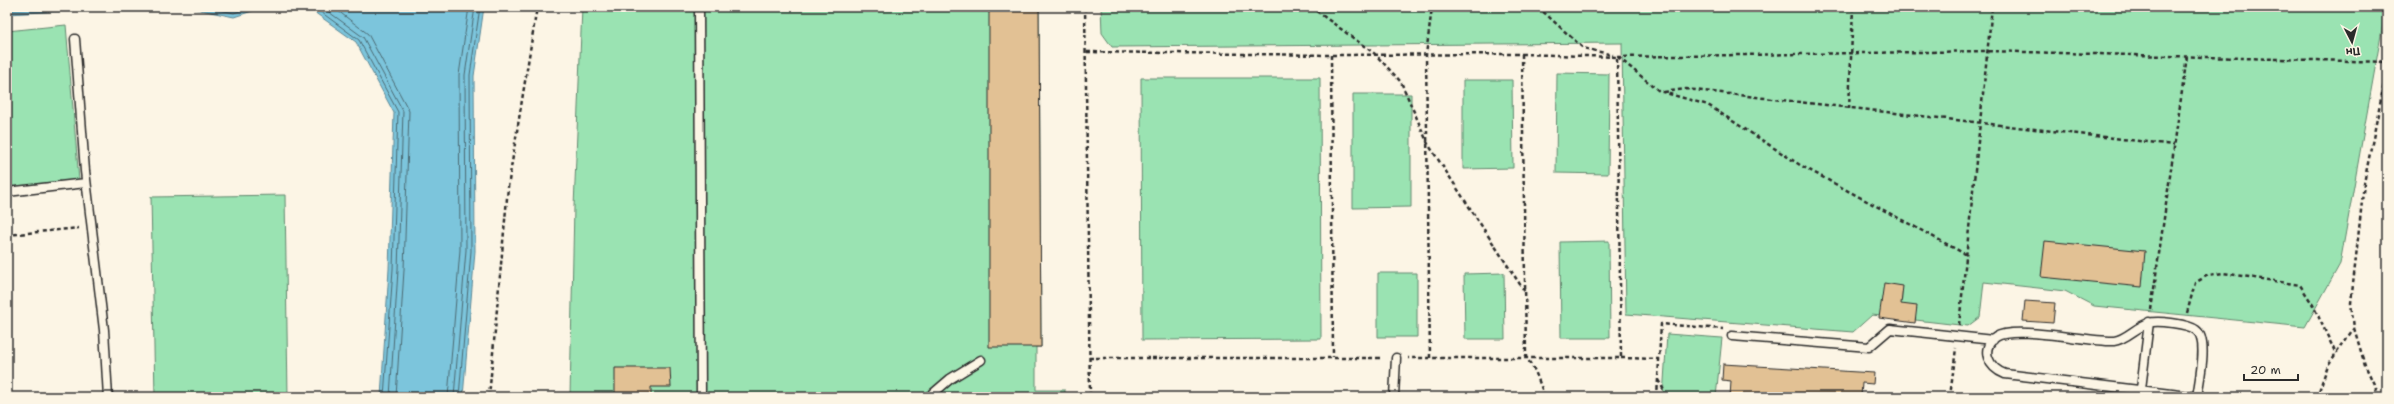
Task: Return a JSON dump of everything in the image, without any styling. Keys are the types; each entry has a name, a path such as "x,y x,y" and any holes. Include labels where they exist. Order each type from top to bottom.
{"lane":[{"path":"699,7 701,397"},
{"path":"75,39 86,183 104,330 108,397"},
{"path":"7,192 86,183"},
{"path":"2141,389 2149,322"},
{"path":"2149,322 2186,325 2197,330 2203,337 2197,397 2141,389 2005,374 1992,366 1987,358 1990,343 2009,332 2115,341 2149,322"},
{"path":"1732,336 1869,347 1890,329 1993,340"},
{"path":"1394,397 1396,358"},
{"path":"929,397 950,379 981,360"}],"path":[{"path":"490,397 508,187 537,7"},
{"path":"1085,7 1087,52 1090,397"},
{"path":"1311,7 1375,54 1401,82 1428,144 1526,292"},
{"path":"1430,358 1426,55 1432,7"},
{"path":"1538,7 1583,48 1618,57 1659,91 1708,105 1800,165 1967,255"},
{"path":"1849,109 1853,7"},
{"path":"1950,397 1967,255 1992,7"},
{"path":"1087,52 1426,55 1522,54 1618,57 1851,52 1987,51 2387,62"},
{"path":"1331,54 1333,357"},
{"path":"1522,54 1526,357 1535,372 1545,397"},
{"path":"2149,322 2187,56"},
{"path":"1618,57 1621,358"},
{"path":"2380,397 2365,365 2354,328 2352,289 2364,183 2387,69"},
{"path":"1664,92 1686,89 1979,125 2174,145"},
{"path":"7,235 92,227"},
{"path":"2186,325 2188,304 2195,283 2208,275 2223,273 2300,285 2313,305 2336,354"},
{"path":"1657,397 1661,324"},
{"path":"2317,397 2328,365 2354,328"},
{"path":"1089,358 1526,357 1659,359"},
{"path":"1658,380 1668,397"}],"green space":[{"path":"582,7 1039,7 1041,347 1036,347 1036,390 1065,390 1065,397 570,397 574,207"},
{"path":"1101,7 2386,7 2340,264 2305,327 2094,306 2065,291 1984,282 1980,317 1968,326 1872,315 1853,332 1626,314 1622,43 1112,47 1102,33"},
{"path":"66,25 79,181 7,188 7,31"},
{"path":"1557,73 1609,74 1608,174 1556,173"},
{"path":"1141,78 1320,78 1321,339 1142,340"},
{"path":"1463,80 1512,80 1513,168 1463,169"},
{"path":"1353,94 1411,94 1411,207 1353,208"},
{"path":"285,195 288,397 155,397 151,197"},
{"path":"1609,241 1610,338 1561,338 1560,242"},
{"path":"1378,273 1417,273 1417,337 1378,337"},
{"path":"1504,273 1505,339 1465,339 1464,274"},
{"path":"1667,334 1722,338 1716,397 1663,397"}],"water":[{"path":"7,7 135,7 7,14"},
{"path":"187,7 264,7 234,17"},
{"path":"307,7 484,7 474,76 475,251 463,397 381,397 389,269 394,113 356,42"}],"building":[{"path":"989,7 1039,7 1041,347 989,347"},
{"path":"2045,241 2145,251 2142,287 2041,277"},
{"path":"1884,283 1903,286 1901,304 1917,306 1915,323 1879,318"},
{"path":"2025,301 2055,303 2053,323 2023,321"},
{"path":"1723,364 1874,373 1873,384 1862,383 1861,397 1730,397 1731,381 1722,380"},
{"path":"615,368 670,368 671,387 651,387 651,397 615,397"}]}
